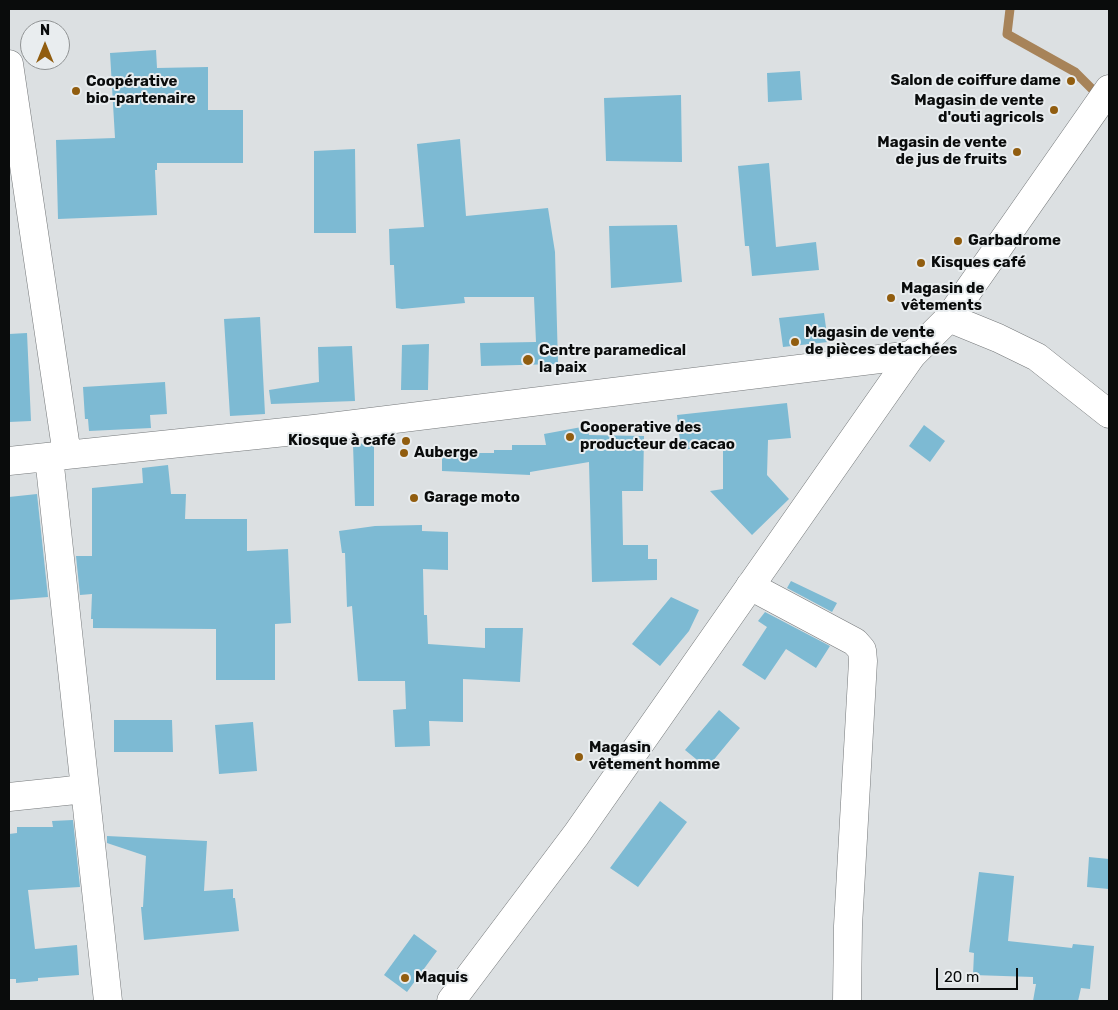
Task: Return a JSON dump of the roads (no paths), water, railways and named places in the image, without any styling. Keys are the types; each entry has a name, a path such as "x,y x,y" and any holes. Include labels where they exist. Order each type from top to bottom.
{"street":[{"path":"9,64 58,456 85,789 108,1001"},
{"path":"451,1001 576,835 912,355 950,318 1109,89"},
{"path":"950,318 1037,357 1109,414"},
{"path":"9,461 324,428 912,355"},
{"path":"750,586 855,642 862,650 863,661 848,926 847,1001"},
{"path":"9,797 85,789"}],"waterway":[{"path":"1010,9 1007,34 1075,72 1099,96"}],"place":[{"name":"Salon de coiffure dame","path":"1071,81"},
{"name":"Coopérative bio-partenaire","path":"76,91"},
{"name":"Magasin de vente d'outi agricols","path":"1054,110"},
{"name":"Magasin de vente de jus de fruits","path":"1017,152"},
{"name":"Garbadrome","path":"958,241"},
{"name":"Kisques café","path":"921,263"},
{"name":"Magasin de vêtements","path":"891,298"},
{"name":"Magasin de vente de pièces detachées","path":"795,342"},
{"name":"Centre paramedical la paix","path":"528,360"},
{"name":"Cooperative des producteur de cacao","path":"570,437"},
{"name":"Kiosque à café","path":"406,441"},
{"name":"Auberge","path":"404,453"},
{"name":"Garage moto","path":"414,498"},
{"name":"Magasin vêtement homme","path":"579,757"},
{"name":"Maquis","path":"405,978"}]}
